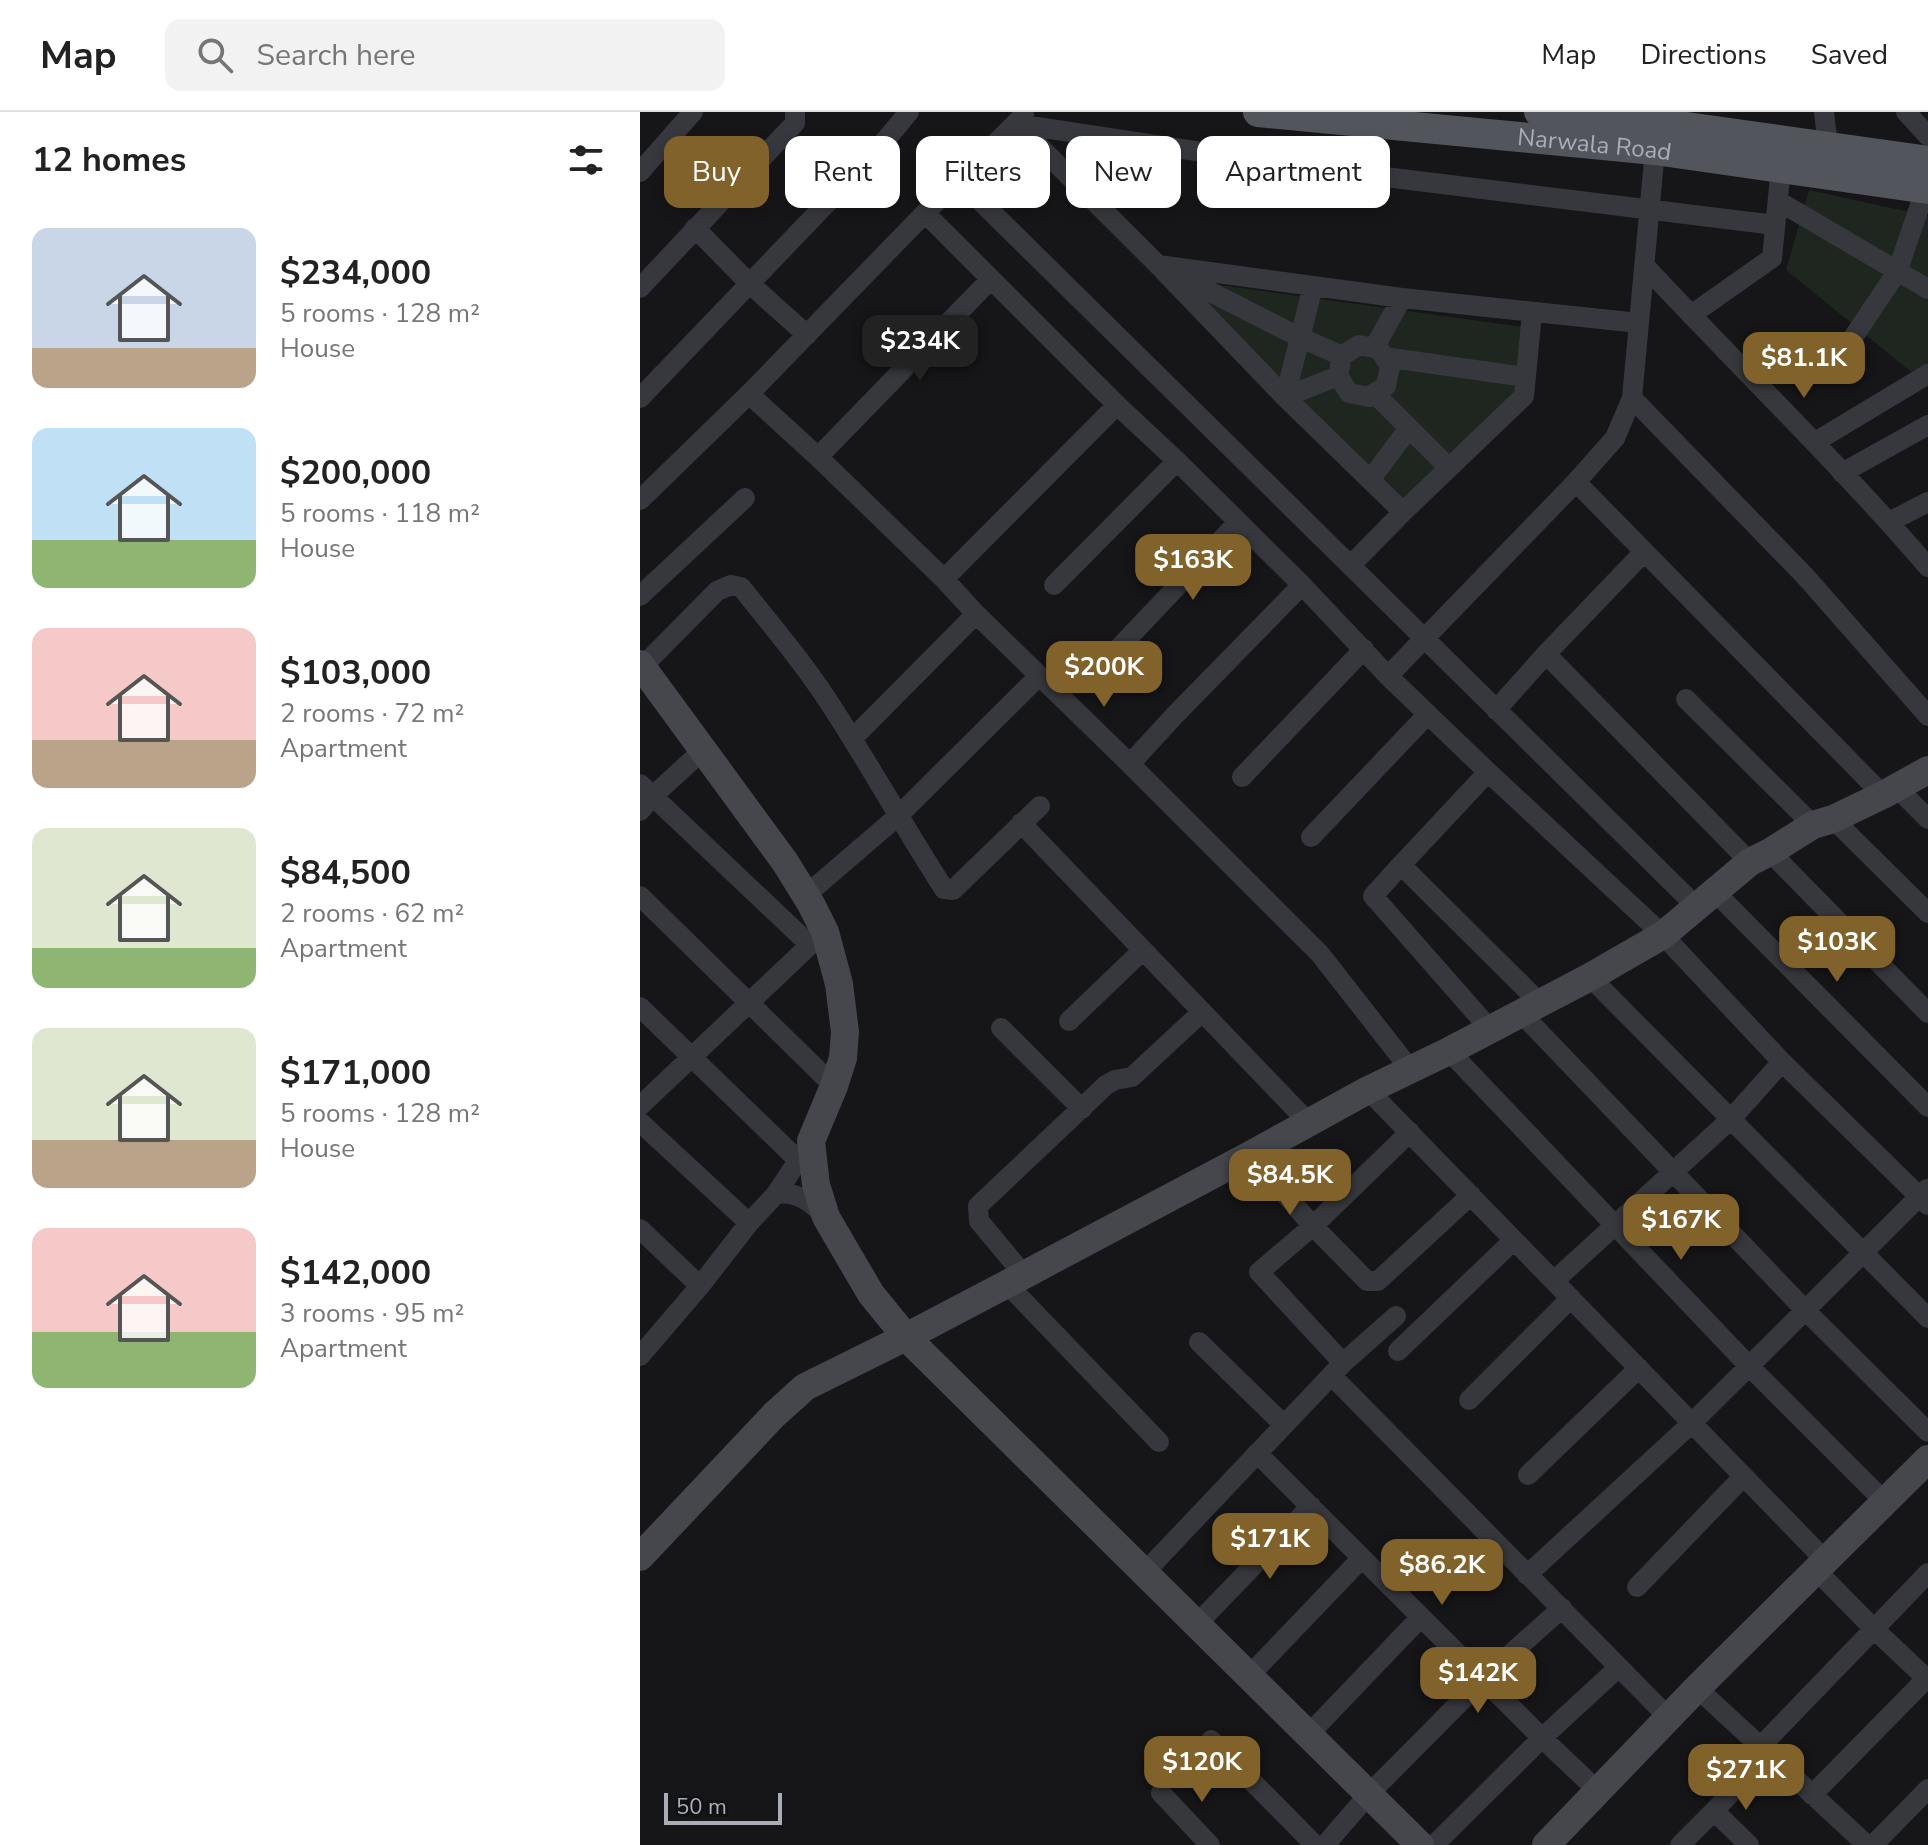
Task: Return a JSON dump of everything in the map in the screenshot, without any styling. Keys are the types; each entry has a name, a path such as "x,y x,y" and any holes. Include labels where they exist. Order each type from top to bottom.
{"main road":[{"name":"Narwala Road","path":"1258,112 1655,150 1781,167 1927,179"},
{"name":"Narwala Road","path":"1539,112 1672,125 1828,146 1927,179"}],"street":[{"path":"640,172 693,112"},
{"path":"640,288 795,123 795,112"},
{"path":"640,398 872,156 909,112"},
{"path":"1824,112 1828,146"},
{"path":"1906,112 1928,136"},
{"path":"1004,136 1022,118"},
{"path":"1022,118 1288,165 1775,225"},
{"path":"1022,118 1285,397 1403,512"},
{"path":"1388,676 1615,438 1632,398 1655,150"},
{"path":"1691,315 1772,258 1781,167"},
{"path":"1854,336 1897,272 1927,179"},
{"path":"1778,201 1928,289"},
{"path":"640,500 749,394 930,208"},
{"path":"988,208 1496,710 1706,899 1928,1107"},
{"path":"925,213 1302,585 1388,676 1663,935 1782,1062 1925,1197 1692,1423 1527,1575"},
{"path":"695,228 750,284 807,335"},
{"path":"1158,265 1402,298 1639,323"},
{"path":"1158,265 1299,337 1340,366 1349,393 1369,397 1386,386 1390,366 1379,353"},
{"path":"1644,265 1815,442 1928,567"},
{"path":"818,457 991,279"},
{"path":"1285,397 1313,286"},
{"path":"1379,353 1402,298"},
{"path":"1351,565 1524,396 1532,313"},
{"path":"1285,397 1340,366 1359,345 1379,353 1526,377"},
{"path":"1815,442 1928,374"},
{"path":"1374,393 1449,468"},
{"path":"749,394 944,579 1320,954 1410,1069"},
{"path":"1632,398 1805,576 1928,716"},
{"path":"944,579 1117,405"},
{"path":"1842,473 1928,425"},
{"path":"1370,480 1409,428"},
{"path":"1054,585 1177,461"},
{"path":"1576,482 1890,791 1928,819"},
{"path":"640,596 745,498"},
{"path":"1889,522 1928,502"},
{"path":"1115,652 1238,522"},
{"path":"1496,710 1644,552"},
{"path":"642,1350 776,1194 805,1151 834,1086 843,1058 845,1032 839,984 817,938 806,895 641,666 717,591 731,585 741,587 833,707 944,889 953,890 1040,806"},
{"path":"1130,764 1302,585"},
{"path":"852,739 976,614"},
{"path":"1242,777 1364,649"},
{"path":"1546,654 1928,1013"},
{"path":"806,895 898,816 1039,676"},
{"path":"1686,699 1928,913"},
{"path":"1311,837 1428,714"},
{"path":"703,750 644,797 817,938"},
{"path":"640,1557 774,1415 805,1387 1016,1279 1368,1090 1590,977 1663,935 1760,857 1928,770"},
{"path":"1488,772 1373,896 1489,1028"},
{"path":"1021,823 1308,1122"},
{"path":"1401,865 1673,1172 1928,1432"},
{"path":"640,896 834,1086"},
{"path":"640,1106 817,938"},
{"path":"1069,1021 1143,950"},
{"path":"1590,977 1928,1318"},
{"path":"640,1007 691,1056 805,1151 826,1217 871,1294 906,1337 1420,1845"},
{"path":"1159,1442 1016,1279 979,1221 978,1206 1106,1085 1132,1077 1202,1012"},
{"path":"1001,1028 1082,1109"},
{"path":"1449,1051 1749,1366 1885,1502"},
{"path":"1554,1281 1731,1119 1782,1062"},
{"path":"1368,1090 1692,1423 1743,1477 1873,1628 1928,1679 1812,1795"},
{"path":"640,1122 749,1223"},
{"path":"1410,1132 1313,1226 1259,1272 1337,1369 1527,1575 1669,1718"},
{"path":"1250,1155 1367,1281 1378,1281 1471,1195"},
{"path":"776,1194 784,1192 802,1197 826,1217"},
{"path":"640,1229 700,1286"},
{"path":"1398,1351 1514,1240"},
{"path":"1469,1400 1571,1298"},
{"path":"1145,1572 1337,1369 1396,1316"},
{"path":"1199,1342 1284,1425"},
{"path":"1528,1475 1639,1368"},
{"path":"1257,1453 1598,1791"},
{"path":"1546,1845 1697,1688 1928,1459"},
{"path":"1637,1587 1743,1477"},
{"path":"1197,1624 1311,1506"},
{"path":"1249,1676 1361,1559"},
{"path":"1680,1845 1714,1811 1763,1750 1873,1628 1928,1573"},
{"path":"1325,1845 1369,1794 1484,1678 1562,1608"},
{"path":"1309,1734 1421,1617"},
{"path":"1434,1845 1619,1667"},
{"path":"1697,1688 1870,1845 1928,1789"},
{"path":"1211,1740 1315,1845"},
{"path":"1161,1793 1210,1845"},
{"path":"1714,1811 1749,1845"}],"shaded area":[{"path":"1809,190 1928,216 1928,368 1915,375 1786,270"},
{"path":"1190,281 1523,327 1515,393 1404,500 1183,291"}]}
